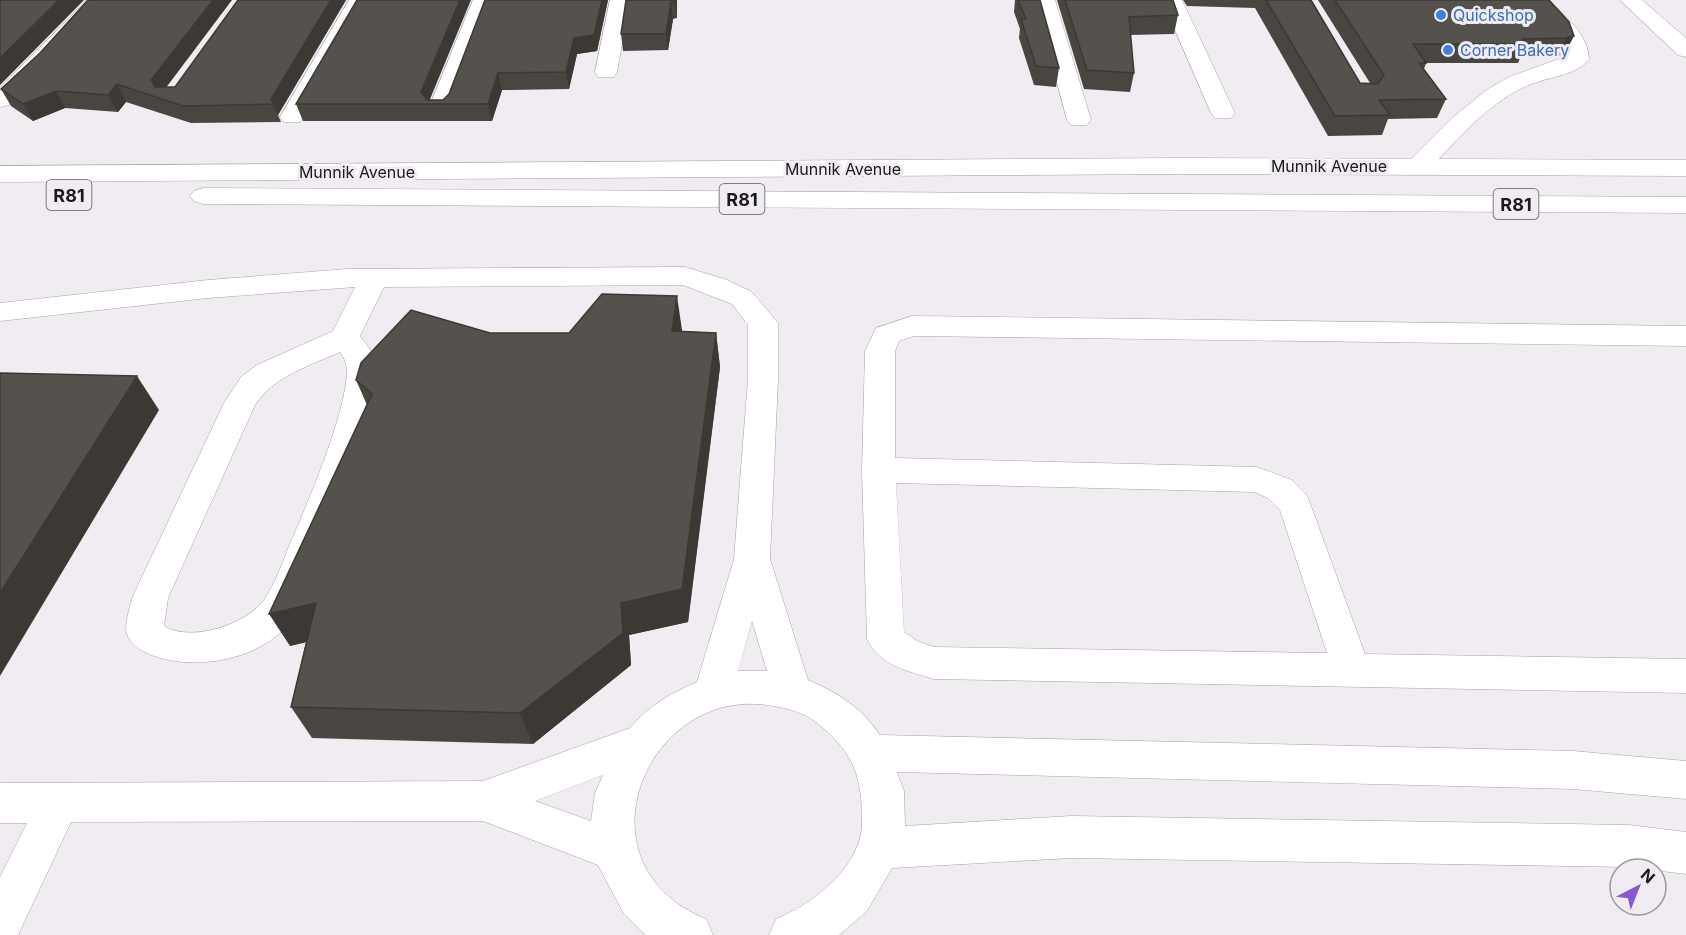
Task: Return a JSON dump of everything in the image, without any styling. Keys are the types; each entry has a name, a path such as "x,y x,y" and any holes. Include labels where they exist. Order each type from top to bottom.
{"main road":[{"path":"1,100 98,0"},
{"path":"292,117 359,0"},
{"path":"440,110 483,0"},
{"path":"606,72 620,0"},
{"path":"1045,0 1079,120"},
{"path":"1172,0 1223,113"},
{"path":"1418,166 1491,97 1511,85 1554,72 1578,59 1578,53 1570,35 1535,0"},
{"path":"1630,0 1686,50"},
{"path":"1656,0 1686,24"},
{"path":"1640,167 1686,158"},
{"name":"Munnik Avenue","path":"0,174 1418,166 1686,168"},
{"name":"Munnik Avenue","path":"0,195 1686,205"},
{"path":"0,312 208,289 374,278 685,276 717,286 742,298 763,322 763,379 752,559 713,692"},
{"path":"344,338 359,353 362,385 340,454 286,595 275,612 252,634 214,645 184,647 156,643 145,632 150,598 240,403 252,385 268,372 344,338 374,278"},
{"path":"1686,336 912,326 886,335 880,351 879,470 886,639 905,654 934,663 1686,675"},
{"path":"879,470 1257,480 1280,489 1295,504 1352,670"},
{"path":"752,559 792,692"},
{"path":"690,935 653,913 628,885 615,851 612,828 615,794 627,762 639,743 672,712 713,692 753,686 792,692 824,705 851,726 872,753 881,775 886,798 885,823 879,848 863,881 837,910 803,932 792,935"},
{"path":"0,804 483,801 639,743"},
{"path":"872,753 1573,770 1686,780"},
{"path":"483,801 615,851"},
{"path":"0,924 58,803"},
{"path":"879,848 1071,837 1629,846 1686,853"}],"building":[{"path":"0,0 59,0 0,58"},
{"path":"88,0 213,0 151,80 155,87 175,87 238,0 331,0 271,99 274,104 183,106 117,84 108,95 56,91 23,104 1,89 40,53"},
{"path":"357,0 460,0 421,92 427,100 443,100 449,94 485,0 602,0 594,35 574,38 566,72 498,73 488,104 296,104"},
{"path":"626,0 675,0 671,2 666,34 621,34"},
{"path":"1018,0 1040,0 1059,68 1036,66 1021,19 1026,19"},
{"path":"1065,0 1173,0 1178,15 1129,17 1134,73 1087,70"},
{"path":"1266,0 1311,0 1360,83 1378,84 1384,75 1335,0 1549,0 1569,22 1574,36 1522,39 1527,44 1413,44 1426,63 1419,63 1446,99 1379,100 1390,115 1335,116"},
{"path":"602,294 677,296 672,331 716,333 682,589 621,603 623,633 520,713 291,707 316,603 269,614 372,394 356,380 361,363 411,310 490,333 569,333"},
{"path":"0,373 137,376 0,593"}],"place":[{"name":"Quickshop","path":"1441,15"},
{"name":"Corner Bakery","path":"1448,50"}]}
